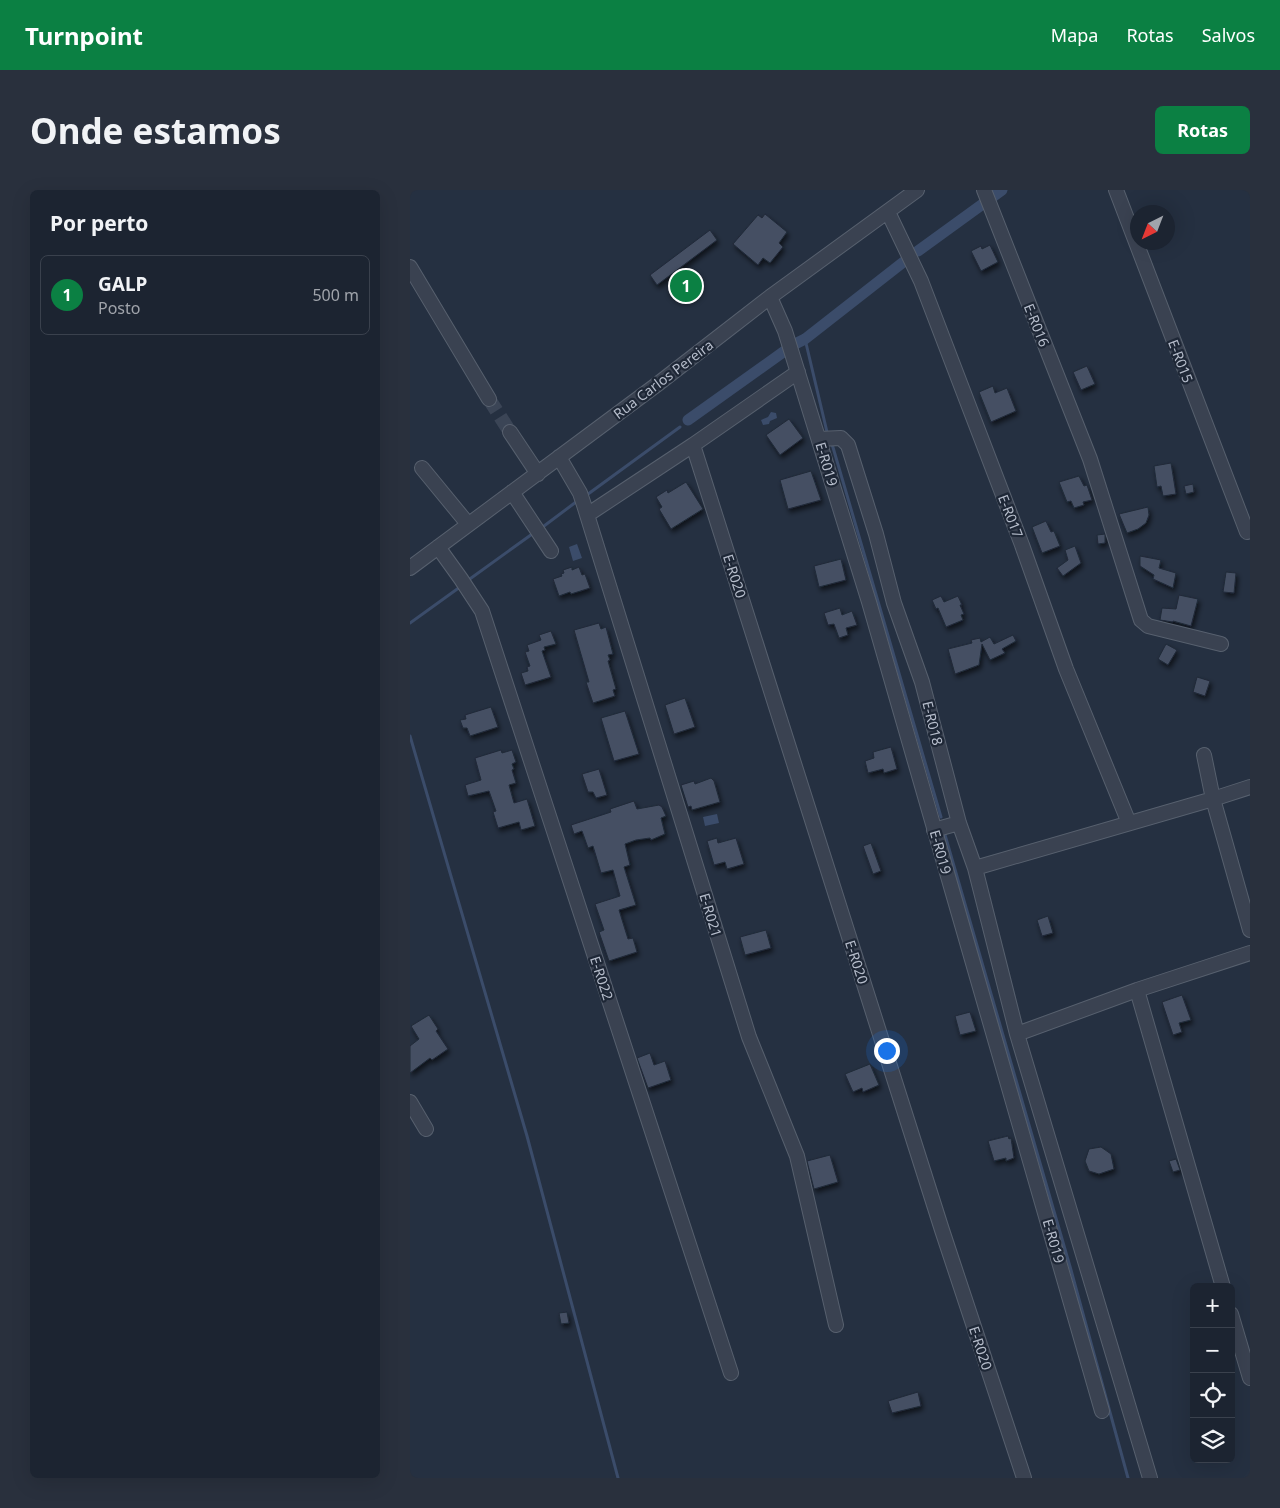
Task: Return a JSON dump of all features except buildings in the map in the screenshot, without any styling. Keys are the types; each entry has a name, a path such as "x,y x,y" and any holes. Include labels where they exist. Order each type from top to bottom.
{"street":[{"name":"Rua Carlos Pereira","path":"410,568 659,383 770,297 917,190"},
{"name":"E-R016","path":"984,190 1090,459 1141,620 1148,626 1220,644"},
{"name":"E-R015","path":"1116,190 1247,532"},
{"name":"E-R017","path":"888,212 921,281 1022,545 1066,669 1129,823"},
{"path":"410,267 489,400"},
{"name":"E-R019","path":"770,297 785,331 869,602 1102,1411"},
{"path":"583,504 693,445 798,372"},
{"path":"510,432 538,474"},
{"name":"E-R018","path":"819,439 841,438 848,445 876,534 894,602 922,682 959,823 975,868 1017,1034 1150,1478"},
{"name":"E-R020","path":"693,445 942,1230 1024,1478"},
{"name":"E-R021","path":"559,457 583,504 750,1037 797,1156 836,1325"},
{"path":"422,468 468,524"},
{"path":"512,492 551,551"},
{"name":"E-R022","path":"438,547 482,610 731,1373"},
{"path":"1204,755 1213,799 1250,930"},
{"path":"975,868 1250,787"},
{"path":"934,830 959,823"},
{"path":"1017,1034 1137,990 1250,953"},
{"path":"1137,990 1222,1283"},
{"path":"410,1102 426,1129"},
{"path":"1235,1327 1250,1378"}],"water":[{"path":"771,412 776,413 777,418 770,421 769,424 763,425 761,420 768,417"},
{"path":"577,544 582,558 573,561 569,547"},
{"path":"717,814 719,823 705,826 703,817"}],"waterway":[{"path":"918,251 1002,190"},
{"path":"793,345 805,339 906,260"},
{"path":"805,339 827,432"},
{"path":"688,420 786,350"},
{"path":"584,497 680,427"},
{"path":"832,444 941,817"},
{"path":"540,529 576,502"},
{"path":"467,581 535,532"},
{"path":"410,623 460,587"},
{"path":"410,736 527,1136 618,1478"},
{"path":"945,835 1071,1270 1128,1478"}],"tunnel":[{"path":"489,399 510,432"}],"place":[{"name":"GALP","path":"686,286"}]}
